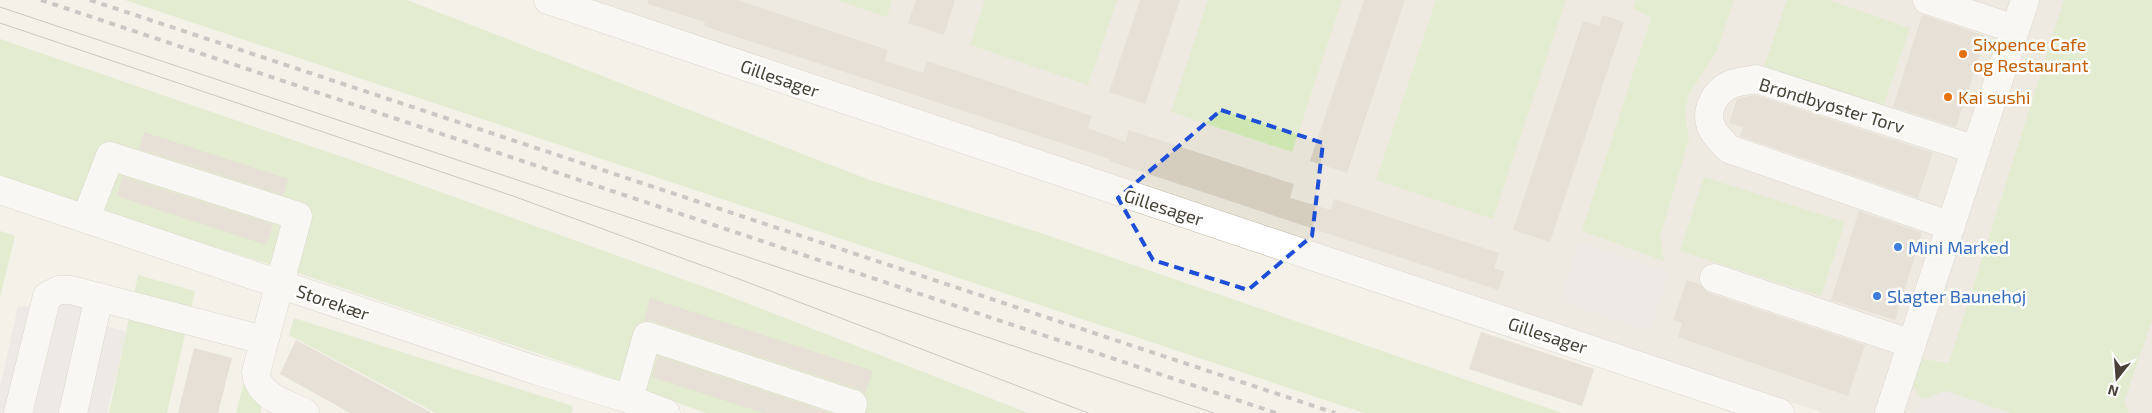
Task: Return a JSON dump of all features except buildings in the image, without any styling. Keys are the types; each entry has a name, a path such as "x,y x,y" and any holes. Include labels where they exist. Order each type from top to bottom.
{"street":[{"name":"Gillesager","path":"548,0 1780,413"},
{"path":"1928,0 2016,29"},
{"path":"1889,413 2025,0"},
{"name":"Brøndbyøster Torv","path":"1951,226 1729,150 1713,131 1708,118 1710,106 1719,92 1732,84 1756,79 1976,150"},
{"path":"86,218 110,156 298,216 256,372 259,386 265,392 305,413"},
{"name":"Storekær","path":"0,190 538,371 629,398 666,413"},
{"path":"1714,278 1912,344"},
{"path":"18,413 47,296 59,290 71,290 264,340"},
{"path":"73,413 99,297"},
{"path":"629,398 647,336 853,404 850,413"}],"highlighted area":[{"path":"1221,110 1323,143 1312,236 1248,290 1153,260 1118,198"}],"shaded area":[{"path":"583,0 2152,0 2152,413 1824,413"},
{"path":"1579,242 1670,272 1650,331 1560,301"},
{"path":"37,297 94,309 90,323 127,331 107,413 0,413 0,387 18,306 32,307"},
{"path":"1946,391 2010,413 1917,413 1922,399"}],"green space":[{"path":"125,0 407,0 867,179 1038,232 1562,413 1364,413"},
{"path":"837,0 892,0 887,17"},
{"path":"985,0 1117,0 1088,85 970,45"},
{"path":"1208,0 1342,0 1292,152 1171,112"},
{"path":"1436,0 1566,0 1493,219 1376,180"},
{"path":"1636,0 1734,0 1717,51 1688,96 1685,115 1689,139 1660,237 1664,261 1582,231 1651,18 1633,8"},
{"path":"1787,0 1828,0 1910,28 1882,110 1763,69"},
{"path":"2064,0 2152,0 2152,320 2124,402 2129,413 2010,413 1946,391 1922,399 1913,386 1922,359 1949,363"},
{"path":"0,39 360,163 721,293 1028,413 706,413 599,374 301,274 0,179"},
{"path":"1704,177 1845,222 1821,296 1680,251"},
{"path":"0,231 15,236 0,297"},
{"path":"138,275 195,291 167,413 109,413"},
{"path":"294,318 573,406 571,413 436,413 289,335"},
{"path":"244,382 251,396 261,406 261,413 236,413"}],"tram line":[{"path":"0,7 1214,413"},
{"path":"0,23 513,196 739,279 1088,413"}],"railway":[{"path":"41,0 1276,413"},
{"path":"90,0 1335,413"}],"place":[{"name":"Sixpence Cafe og Restaurant","path":"1963,54"},
{"name":"Kai sushi","path":"1948,97"},
{"name":"Mini Marked","path":"1898,247"},
{"name":"Slagter Baunehøj","path":"1877,296"}]}
